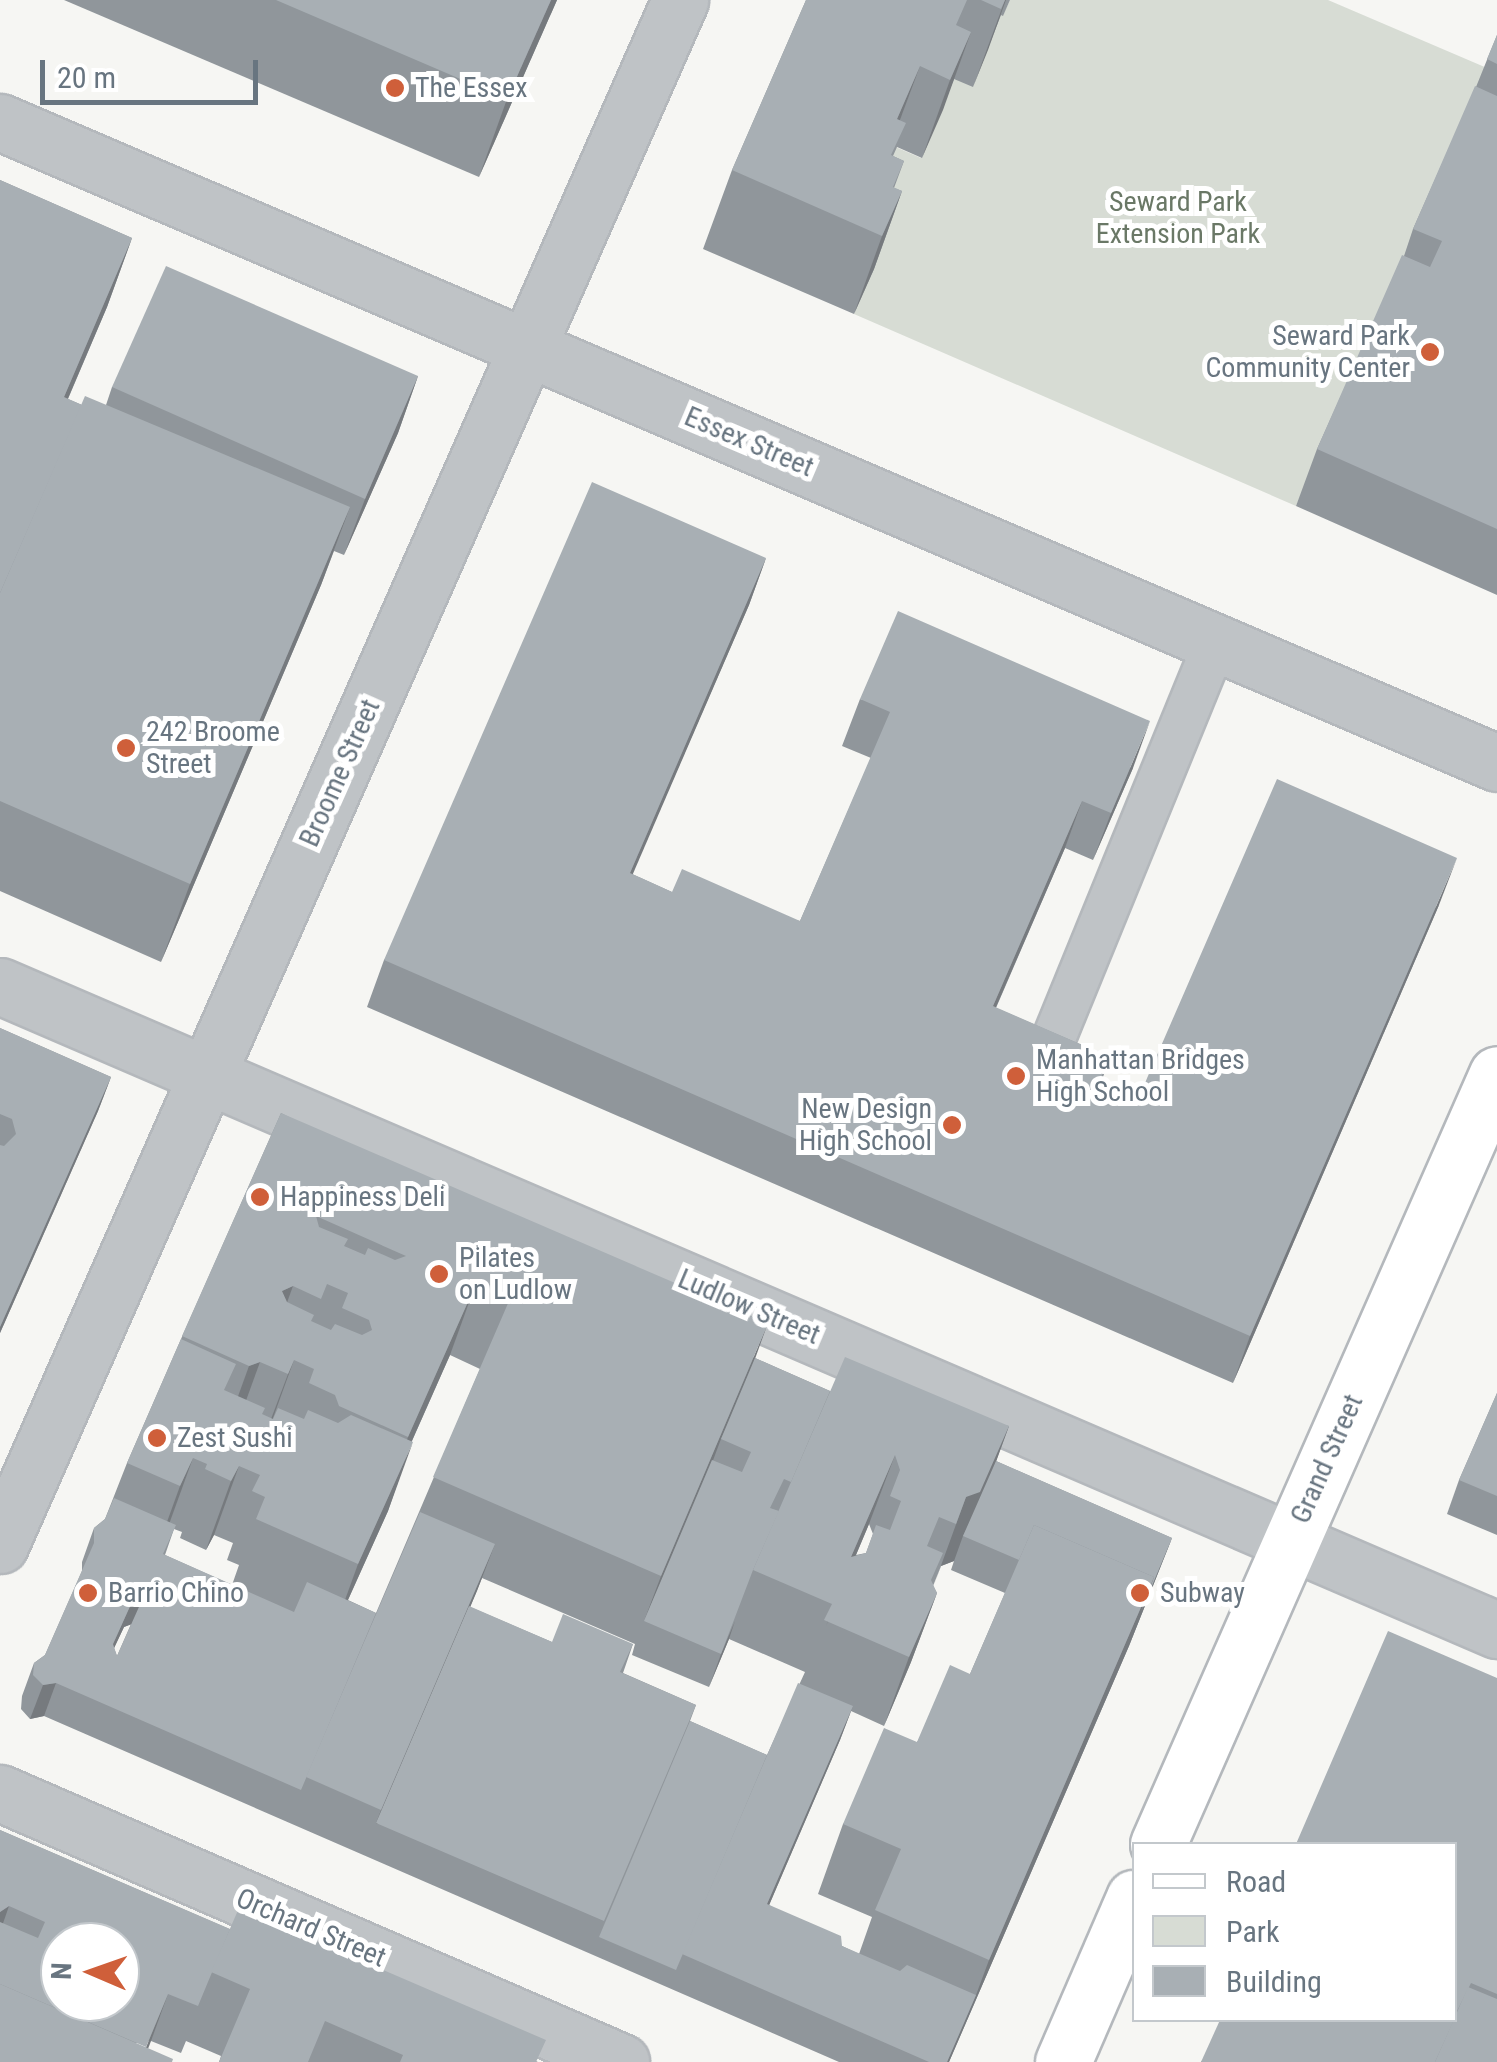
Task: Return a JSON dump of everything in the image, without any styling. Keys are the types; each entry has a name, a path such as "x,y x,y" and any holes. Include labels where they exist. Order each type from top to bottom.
{"main road":[{"name":"Grand Street","path":"1159,1842 1497,1074"},
{"path":"1063,2062 1132,1903"}],"street":[{"name":"Broome Street","path":"0,1545 680,0"},
{"name":"Essex Street","path":"0,122 1497,764"},
{"name":"Ludlow Street","path":"0,986 1497,1630"},
{"name":"Orchard Street","path":"0,1793 622,2062"}],"lane":[{"path":"1054,1038 1215,643"}],"green space":[{"name":"Seward Park Extension Park","path":"1010,0 1328,0 1487,68 1296,506 854,314 873,270 891,145 921,158 941,73 973,86 986,9 1003,15"}],"building":[{"path":"276,0 551,0 507,99"},
{"path":"806,0 967,0 956,25 971,32 950,80 920,66 897,119 906,123 891,155 904,161 893,187 902,191 882,236 732,170"},
{"path":"981,0 1005,0 1001,9"},
{"path":"1497,35 1497,64 1487,59"},
{"name":"Seward Park Community Center","path":"1475,86 1497,96 1497,529 1317,449 1402,255 1430,267 1442,241 1413,229"},
{"path":"0,180 132,238 64,397 82,405 0,593"},
{"path":"166,266 418,376 365,499 112,387"},
{"name":"242 Broome Street","path":"85,396 350,507 190,884 0,801 0,593"},
{"path":"592,482 766,558 630,873 672,892 682,869 800,921 890,712 860,699 898,611 1150,721 1111,813 1082,801 993,1006 1110,1057 1099,1082 1138,1099 1277,779 1457,858 1250,1336 384,960"},
{"path":"0,1028 111,1077 0,1327 0,1145 4,1146 16,1134 12,1119 0,1114"},
{"path":"281,1113 768,1323 661,1576 433,1477 509,1301 475,1286 408,1437 339,1406 335,1395 309,1383 314,1369 294,1360 288,1374 260,1362 249,1366 182,1336","holes":["316,1216 406,1256 395,1260 368,1248 365,1255 344,1246 348,1239 319,1227","327,1284 348,1293 342,1308 369,1320 372,1330 362,1335 335,1324 331,1330 311,1321 314,1315 287,1302 282,1291 293,1286 321,1299"]},
{"path":"181,1339 236,1364 224,1390 265,1408 262,1414 273,1419 278,1408 304,1419 308,1410 338,1423 351,1415 413,1442 358,1564 256,1519 265,1497 252,1491 260,1475 239,1466 231,1481 205,1469 207,1464 193,1458 180,1486 127,1463"},
{"path":"845,1357 1009,1426 980,1492 966,1497 956,1524 939,1517 927,1546 943,1553 931,1580 937,1593 909,1657 824,1620 832,1604 753,1570","holes":["895,1455 900,1470 890,1496 901,1501 890,1530 876,1525 866,1553 851,1557"]},
{"path":"755,1358 830,1391 791,1482 784,1479 770,1508 779,1511 721,1654 644,1621 712,1460 742,1472 751,1452 721,1439"},
{"path":"1497,1393 1497,1496 1459,1480"},
{"path":"996,1461 1172,1538 1141,1612 1154,1577 1034,1525 1019,1560 963,1536"},
{"path":"114,1498 176,1525 163,1554 294,1612 307,1582 376,1613 301,1790 56,1683 43,1685 33,1675 34,1663 45,1655 94,1543 94,1528 105,1519","holes":["147,1589 117,1656 113,1644 136,1593"]},
{"path":"420,1512 495,1544 381,1810 306,1777"},
{"path":"1034,1525 1154,1577 989,1960 875,1910 901,1849 843,1824 884,1728 917,1742 950,1665 970,1674"},
{"path":"469,1606 552,1642 563,1614 633,1644 620,1672 696,1705 604,1921 376,1823"},
{"path":"1388,1631 1497,1678 1497,1994 1471,1983 1457,2011 1457,1842 1297,1842"},
{"path":"798,1683 853,1706 767,1904 841,1936 842,1946 900,1971 907,1965 976,1995 947,2062 929,2062 682,1954"},
{"path":"690,1721 767,1755 676,1970 599,1937"},
{"path":"0,1830 230,1929 198,2006 168,1994 146,2047 88,2022 140,2022 140,1922 45,1922 9,1906 0,1912"},
{"path":"239,1908 546,2040 536,2062 400,2062 403,2055 325,2021 308,2062 219,2062 250,1989 211,1972"},
{"path":"0,1922 38,1938 40,1933 40,2001 0,1984"},
{"path":"0,1984 40,2001 40,2022 88,2022 173,2059 172,2062 0,2062"},
{"path":"1468,1987 1497,1999 1497,2062 1435,2062 1453,2022 1457,2022"},
{"path":"1219,2022 1453,2022 1435,2062 1201,2062"}],"place":[{"name":"The Essex","path":"395,88"},
{"name":"Seward Park Community Center","path":"1430,352"},
{"name":"242 Broome Street","path":"126,748"},
{"name":"Manhattan Bridges High School","path":"1016,1076"},
{"name":"New Design High School","path":"952,1125"},
{"name":"Happiness Deli","path":"260,1197"},
{"name":"Pilates on Ludlow","path":"439,1274"},
{"name":"Zest Sushi","path":"157,1438"},
{"name":"Barrio Chino","path":"88,1593"},
{"name":"Subway","path":"1140,1593"}]}
